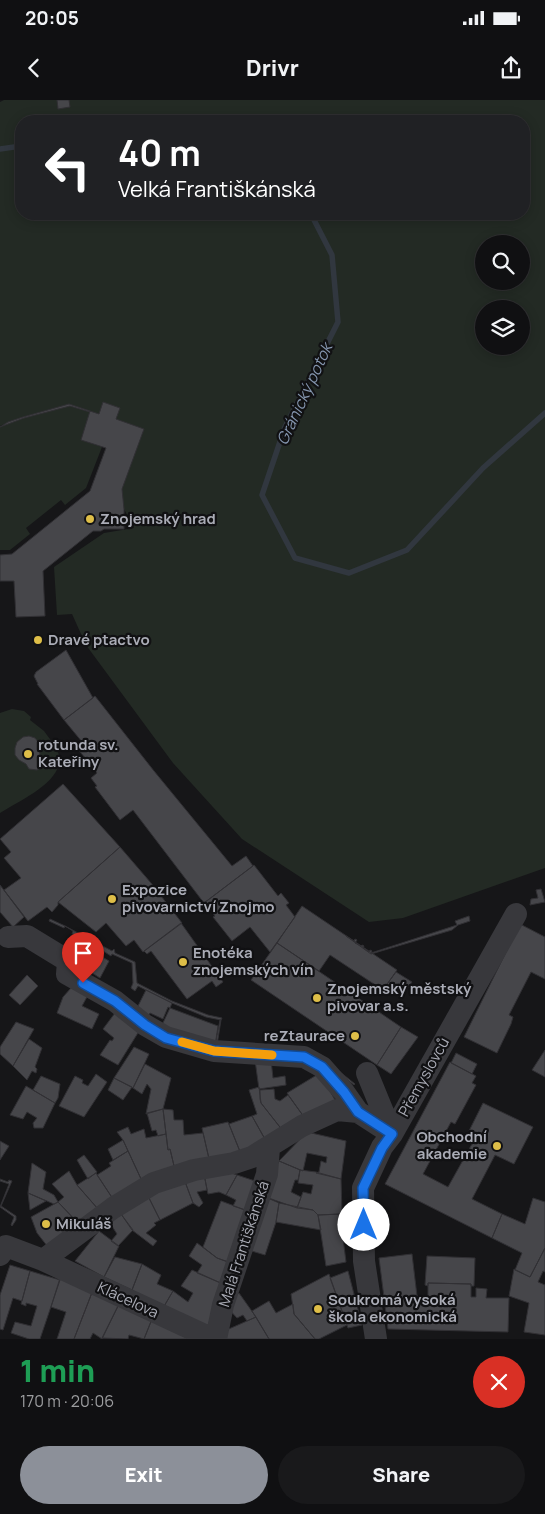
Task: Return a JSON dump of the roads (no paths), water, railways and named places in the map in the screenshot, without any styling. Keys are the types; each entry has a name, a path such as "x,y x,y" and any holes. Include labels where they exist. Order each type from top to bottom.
{"street":[{"name":"Přemyslovců","path":"376,1339 364,1261 363,1188 382,1148 392,1134 516,914"},
{"path":"8,937 27,936 68,960 67,974 115,1001 145,1025 166,1038 214,1051 304,1057 322,1067 344,1092 358,1112 392,1134"},
{"path":"367,1073 392,1134"},
{"path":"43,1260 114,1208 154,1183 194,1170 234,1163 252,1157 302,1126 338,1110 358,1112"},
{"name":"Malá Františkánská","path":"214,1339 223,1305 267,1174 269,1148"},
{"name":"Klácelova","path":"0,1255 6,1246 43,1260 214,1339"}],"waterway":[{"name":"Gránický potok","path":"0,149 15,147"},
{"name":"Gránický potok","path":"314,220 332,255 338,322 285,427 262,495 295,558 349,573 407,550 483,468 545,413"}],"place":[{"name":"Znojemský hrad","path":"90,519"},
{"name":"Dravé ptactvo","path":"38,640"},
{"name":"rotunda sv. Kateřiny","path":"28,754"},
{"name":"Expozice pivovarnictví Znojmo","path":"112,899"},
{"name":"Enotéka znojemských vín","path":"183,962"},
{"name":"Znojemský městský pivovar a.s.","path":"317,998"},
{"name":"reZtaurace","path":"355,1036"},
{"name":"Obchodní akademie","path":"497,1146"},
{"name":"Mikuláš","path":"46,1224"},
{"name":"Soukromá vysoká škola ekonomická","path":"318,1309"}]}
